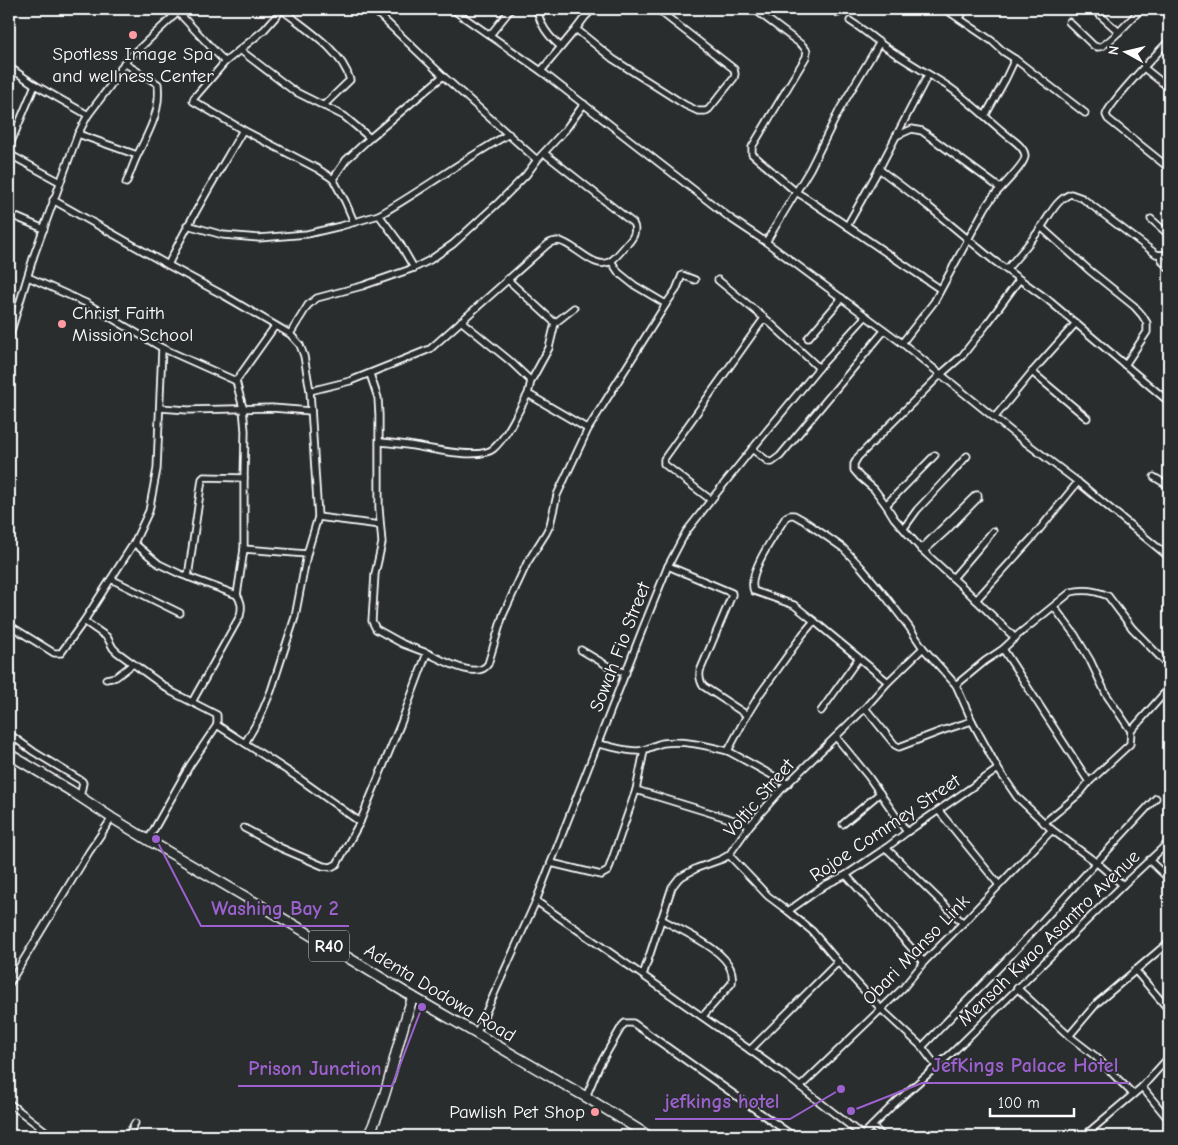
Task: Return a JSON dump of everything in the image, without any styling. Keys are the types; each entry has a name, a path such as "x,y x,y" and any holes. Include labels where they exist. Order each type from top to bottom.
{"main road":[{"name":"Adenta Dodowa Road","path":"9,754 148,840 586,1097 649,1136"},
{"path":"368,1136 376,1122 384,1099 403,1026 413,997"}],"street":[{"path":"166,9 178,12 225,62"},
{"path":"373,9 443,76 537,160"},
{"path":"452,9 541,71 730,218 766,242 902,343 940,375 1078,482 1169,557"},
{"path":"490,35 511,9"},
{"path":"535,9 542,24 553,40 561,47"},
{"path":"541,71 593,9"},
{"path":"576,29 612,59 692,109 698,111 710,109 734,78 736,74 734,69 657,9"},
{"path":"754,9 806,50 806,57 752,147 752,154 796,192 940,289"},
{"path":"832,9 838,13"},
{"path":"945,9 960,18 1085,113"},
{"path":"960,18 965,9"},
{"path":"1093,9 1118,32"},
{"path":"1069,22 1097,47 1101,46 1118,32 1141,9"},
{"path":"322,106 350,80 347,71 336,54 282,11 264,30 225,62 193,101 333,179 346,201 354,222"},
{"path":"9,338 53,200 78,134 88,115 110,86 124,63 178,12"},
{"path":"850,21 947,86 985,116 1023,150 1025,156 1018,169 1000,188 984,210 934,302 902,343"},
{"path":"1169,41 1107,110 1106,114 1108,119 1169,168"},
{"path":"766,242 814,161 840,109 880,42"},
{"path":"240,50 294,91 344,116 370,138"},
{"path":"985,116 1015,59"},
{"path":"124,63 158,84 158,105 153,123 126,184"},
{"path":"9,67 88,115"},
{"path":"1144,68 1169,88"},
{"path":"847,226 928,75"},
{"path":"333,179 346,160 443,76"},
{"path":"9,147 36,85"},
{"path":"290,334 308,305 317,298 362,286 414,268 430,260 452,244 526,175 537,160 565,130 584,104"},
{"path":"896,136 912,128 922,131 1000,188"},
{"path":"168,265 187,225 243,130"},
{"path":"78,134 138,155"},
{"path":"187,225 222,235 259,238 307,234 334,228 379,215 509,134"},
{"path":"310,391 344,383 370,374 430,349 507,279 552,242 565,243 599,263 611,261 633,238 635,227 633,223 544,153"},
{"path":"9,154 60,182"},
{"path":"879,169 1076,323 1169,402"},
{"path":"1007,269 1041,227 1052,210 1062,199 1071,194 1082,198 1156,254 1166,255 1169,253"},
{"path":"53,200 226,296 290,334 300,345 304,356 310,391 318,517 307,554 295,617 271,690 259,718 245,743"},
{"path":"9,214 44,229"},
{"path":"379,215 400,242 414,268"},
{"path":"1151,219 1169,235"},
{"path":"1041,227 1089,270 1134,306 1147,323 1147,332 1125,365"},
{"path":"1160,255 1163,262 1169,268"},
{"path":"611,261 619,273 634,285 666,304"},
{"path":"370,374 378,398 380,442 379,491 382,543 374,574 372,621 376,629 403,644 465,670 485,669 503,615 527,563 550,525 557,496 588,429 676,290 682,275 694,280"},
{"path":"28,277 86,303 162,348 236,381"},
{"path":"507,279 555,323"},
{"path":"718,280 768,321 819,368"},
{"path":"1015,638 923,550 894,518 869,484 856,473 854,464 858,457 940,375 962,356 1019,280"},
{"path":"808,338 842,298"},
{"path":"380,442 459,453 489,452 505,435 528,394 531,382 549,348 555,323 574,308"},
{"name":"Sowah Fio Street","path":"476,1034 536,901 668,566 686,532 819,368 866,316"},
{"path":"461,321 531,382"},
{"path":"711,500 664,464 664,457 762,321 768,321"},
{"path":"995,417 1076,323"},
{"path":"192,702 240,616 242,607 237,595 244,549 245,431 243,408 236,381 275,326"},
{"path":"752,449 769,462 780,456 884,330"},
{"path":"9,625 54,653 61,653 134,543 150,508 157,469 162,348"},
{"path":"1032,372 1087,418"},
{"path":"528,394 588,429"},
{"path":"160,408 188,410 272,408 311,411"},
{"path":"886,505 935,455"},
{"path":"904,528 917,510 967,456"},
{"path":"1154,476 1169,486"},
{"path":"188,577 202,479 204,477 244,478"},
{"path":"976,600 1039,531 1078,482"},
{"path":"888,682 794,605 753,590 755,570 786,516 794,515 803,520 843,548 861,567 886,597 923,648 956,684 972,721 998,770 1018,797 1052,830 1123,885"},
{"path":"923,550 958,516"},
{"path":"318,517 380,525"},
{"path":"953,578 993,531"},
{"path":"134,543 159,564 237,595"},
{"path":"244,549 307,554"},
{"path":"668,566 732,592 699,676 703,686 746,714"},
{"path":"111,579 180,613"},
{"path":"956,684 1004,649 1071,592 1080,590 1102,593 1108,596 1132,628 1169,666"},
{"path":"1054,606 1075,634 1106,694 1131,731"},
{"path":"84,621 107,637 117,652 172,692 217,715 217,725 190,765 148,840"},
{"path":"728,751 746,714 814,621"},
{"name":"Voltic Street","path":"643,975 672,887 679,878 697,868 729,855 750,825 788,784 923,648"},
{"path":"1004,649 1089,782"},
{"path":"582,650 608,666 626,673"},
{"path":"244,828 281,848 324,866 331,867 337,864 360,822 401,723 427,653"},
{"path":"821,711 858,658"},
{"path":"106,678 116,677 133,664"},
{"path":"1044,823 1079,794 1089,782 1130,744 1131,731 1169,688"},
{"path":"865,708 895,745 899,747 972,721"},
{"path":"217,725 360,822"},
{"path":"9,734 82,782 80,798"},
{"path":"836,737 868,776 907,832"},
{"path":"598,744 633,751 644,751 670,742 702,744 728,751 788,784"},
{"path":"551,863 602,874 608,872 636,790 644,751"},
{"name":"Rojoe Commey Street","path":"788,911 825,885 846,875 998,770"},
{"path":"636,790 750,825"},
{"path":"843,824 880,793"},
{"path":"922,1047 1097,864 1156,798"},
{"path":"939,811 998,885"},
{"path":"9,984 88,852 112,818"},
{"name":"Obari Manso Link","path":"800,1087 903,988 924,962 1052,830"},
{"name":"Mensah Kwao Asantro Avenue","path":"862,1136 895,1103 954,1052 1017,988 1169,842"},
{"path":"886,848 963,923"},
{"path":"729,855 768,896 812,931 881,1009 922,1047 937,1067"},
{"path":"1149,860 1169,878"},
{"path":"846,875 924,962"},
{"path":"536,901 703,1016 800,1087 862,1136"},
{"path":"661,919 711,947 724,959 731,970 732,983 703,1016"},
{"path":"1070,1036 1092,1008 1169,942"},
{"path":"750,1050 838,962"},
{"path":"1135,970 1169,1010"},
{"path":"1017,988 1095,1056 1133,1094"},
{"path":"586,1097 598,1066 622,1026 626,1023 633,1023 793,1136"},
{"path":"1084,1136 1142,1087 1169,1057"},
{"path":"1142,1087 1169,1120"},
{"path":"9,1103 52,1136"},
{"path":"128,1136 135,1123"},
{"path":"872,1126 882,1136"}],"place":[{"name":"Spotless Image Spa and wellness Center","path":"133,35"},
{"name":"Christ Faith Mission School","path":"62,324"},
{"name":"Washing Bay 2","path":"156,839"},
{"name":"Prison Junction","path":"422,1007"},
{"name":"jefkings hotel","path":"841,1089"},
{"name":"JefKings Palace Hotel","path":"851,1111"},
{"name":"Pawlish Pet Shop","path":"595,1112"}]}
